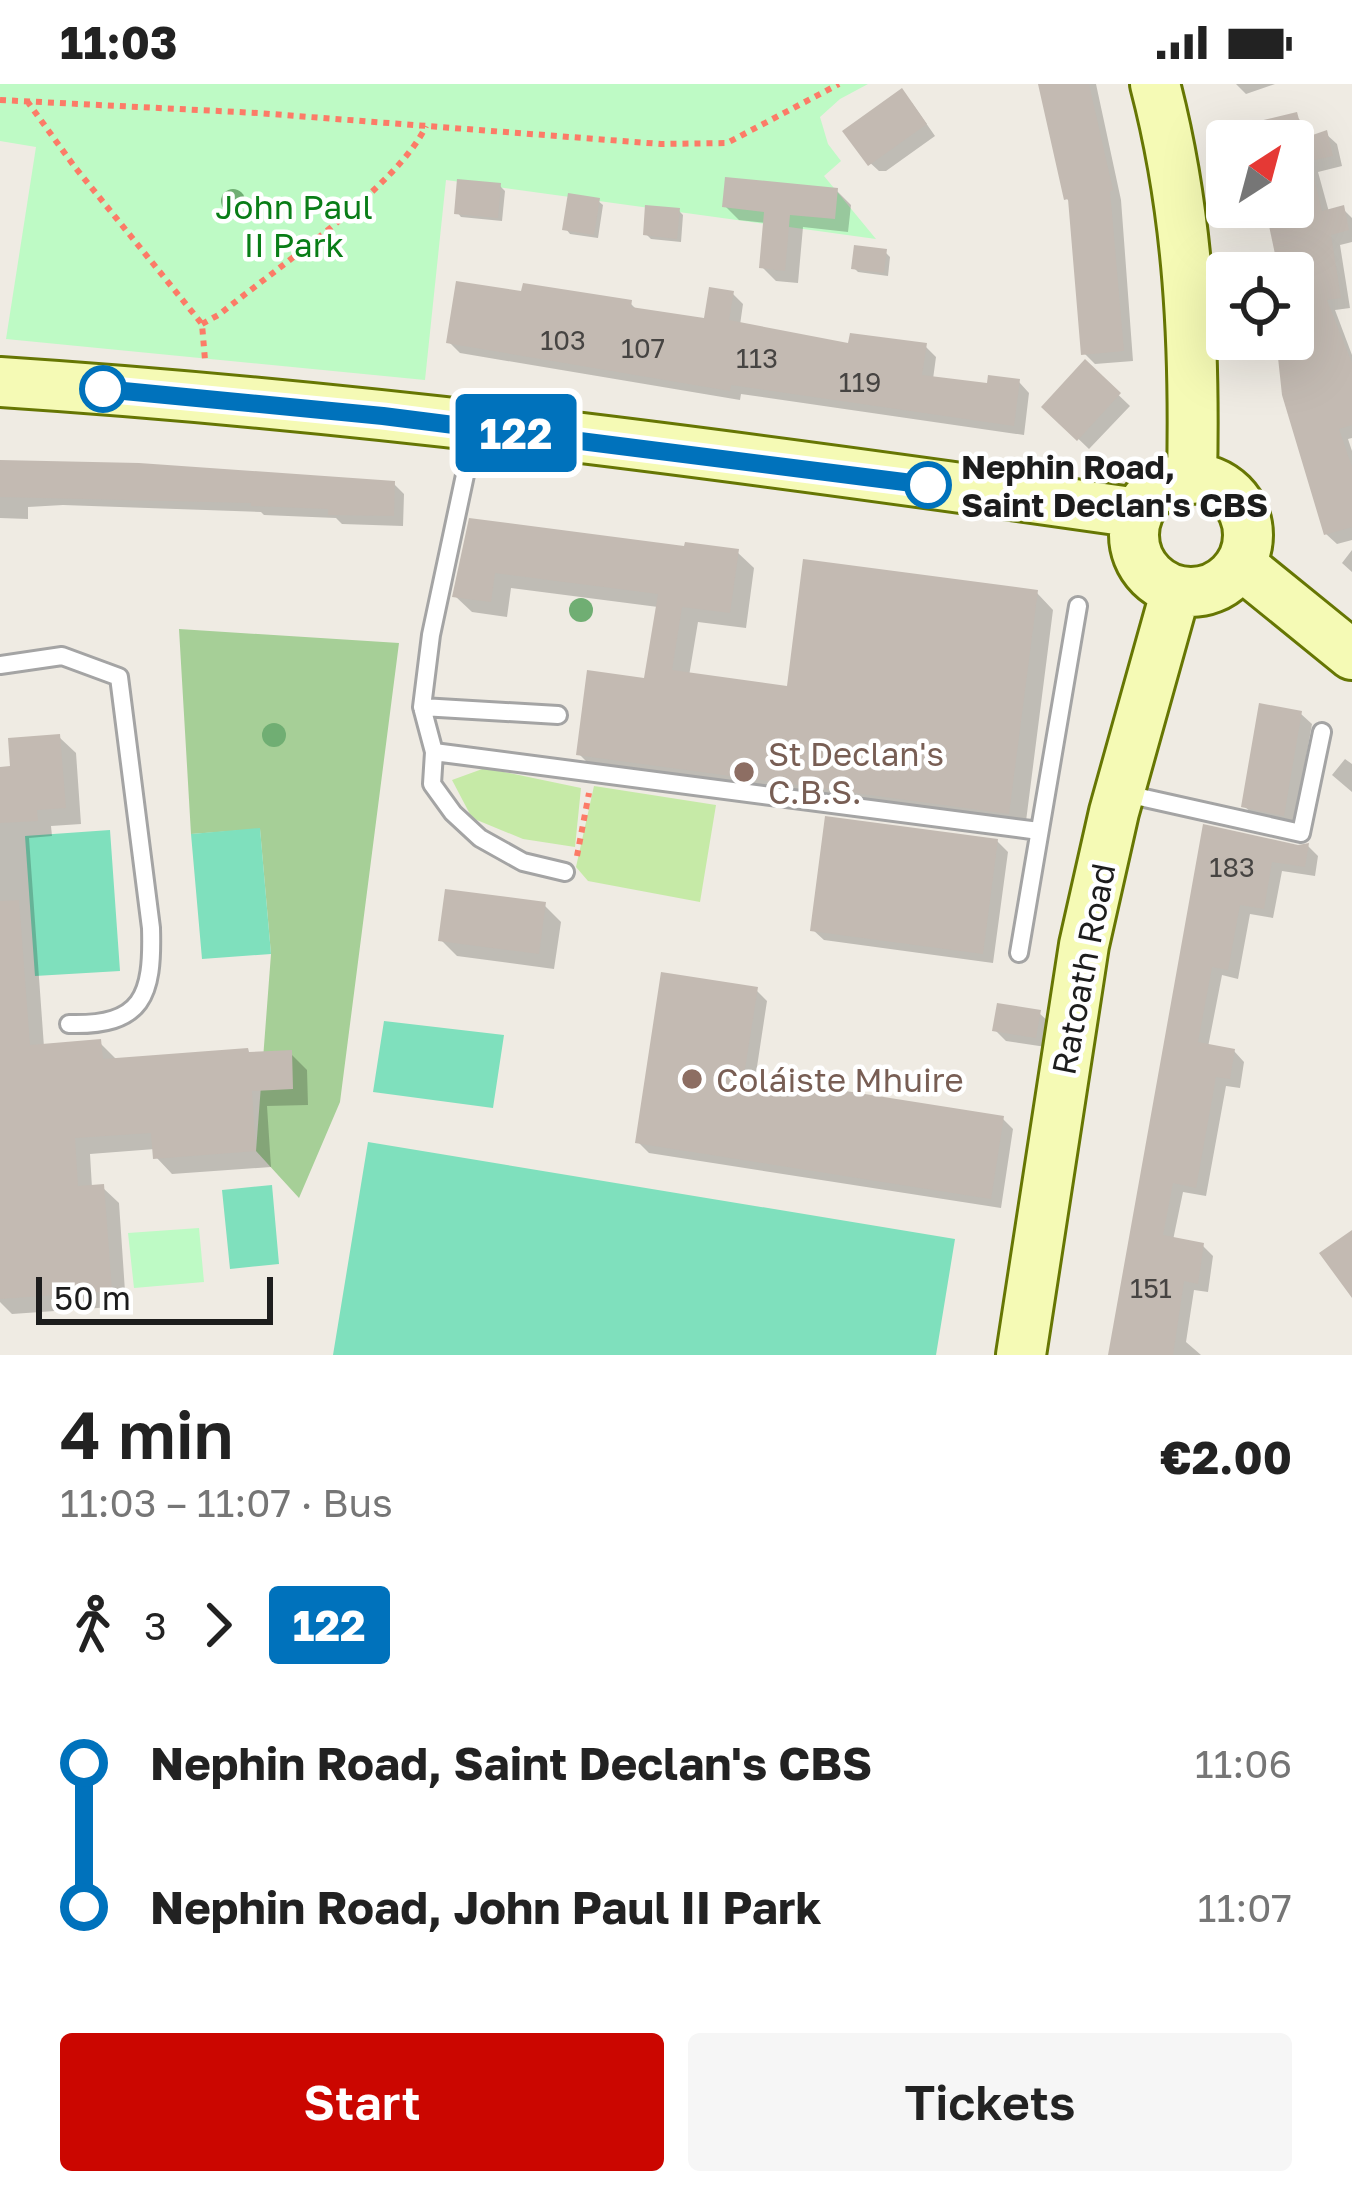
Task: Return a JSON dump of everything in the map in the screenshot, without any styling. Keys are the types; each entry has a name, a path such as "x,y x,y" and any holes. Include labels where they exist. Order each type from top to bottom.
{"main road":[{"path":"1155,84 1181,211 1190,298 1192,479"},
{"path":"0,382 204,396 475,427 1138,513"},
{"path":"1192,479 1219,485 1240,507 1247,527 1240,564 1210,589 1176,590 1144,567 1134,534 1138,513 1162,485 1192,479"},
{"path":"1240,564 1352,655"},
{"name":"Ratoath Road","path":"1022,1355 1084,945 1119,792 1176,590"}],"lane":[{"path":"475,427 431,635 422,707 434,752 432,784 480,838 523,862 566,872"},
{"path":"1019,953 1078,606"},
{"path":"0,664 62,656 119,677 151,928 152,969 144,994 122,1020 69,1024"},
{"path":"422,707 558,716"},
{"path":"1119,792 1301,833 1322,732"},
{"path":"434,752 1039,831"}],"path":[{"path":"0,100 662,144 727,143 839,84"},
{"path":"28,101 74,166 202,324 204,396"},
{"path":"202,324 379,184 415,150 426,126"},
{"path":"566,872 579,853 592,772"}],"green space":[{"name":"John Paul II Park","path":"0,84 868,84 820,117 828,144 841,161 824,176 876,239 446,180 425,380 6,339 36,147 0,141"},
{"path":"179,629 399,643 340,1102 299,1198 256,1151 271,954 260,829 191,834"},
{"path":"485,768 581,788 575,847 523,839 472,818 452,780"},
{"path":"594,786 716,805 700,902 588,881 576,867"},
{"path":"260,828 271,954 202,959 191,834"},
{"path":"110,830 120,971 35,976 25,836"},
{"path":"384,1021 504,1035 493,1108 373,1092"},
{"path":"368,1142 955,1239 936,1355 333,1355"},
{"path":"272,1185 279,1264 230,1269 222,1190"},
{"path":"199,1228 204,1282 134,1288 128,1233"}],"building":[{"path":"1038,84 1089,84 1113,190 1124,351 1081,355 1068,199 1064,200"},
{"path":"902,88 927,124 868,166 842,131"},
{"path":"1297,112 1299,120 1263,120"},
{"path":"1327,130 1333,156 1314,160 1314,135"},
{"path":"725,177 838,188 835,219 790,215 785,271 759,268 764,212 722,207"},
{"path":"1314,178 1322,211 1344,205 1349,230 1331,235 1341,298 1327,300 1352,363 1352,425 1339,429 1352,467 1352,527 1324,535 1282,395 1278,360 1314,360 1314,252 1275,252 1269,228 1314,228"},
{"path":"457,179 501,183 498,218 454,214"},
{"path":"568,193 600,198 594,235 562,230"},
{"path":"645,205 680,208 677,239 643,235"},
{"path":"854,245 887,249 884,273 851,269"},
{"path":"456,281 521,291 523,283 632,300 631,307 704,318 709,287 734,291 729,320 848,343 850,333 927,343 922,375 987,383 988,375 1020,379 1014,426 731,385 730,391 446,343"},
{"path":"1085,359 1121,393 1077,441 1041,407"},
{"path":"0,460 139,463 395,481 394,516 328,515 328,509 251,503 0,497"},
{"path":"469,518 739,549 730,613 682,607 672,670 787,686 803,559 1038,590 1009,814 576,755 587,670 644,678 658,594 495,573 491,602 452,597"},
{"path":"1259,703 1302,711 1284,816 1241,807"},
{"path":"60,734 66,808 37,810 38,821 0,823 0,767 10,766 8,738"},
{"path":"825,816 998,839 983,954 810,931"},
{"path":"1203,824 1298,845 1309,843 1305,867 1272,862 1264,909 1240,905 1228,970 1212,967 1198,1042 1235,1049 1230,1079 1216,1077 1196,1188 1173,1183 1163,1235 1204,1243 1198,1284 1184,1281 1173,1355 1108,1355"},
{"path":"445,889 546,902 539,954 438,941"},
{"path":"19,900 30,1045 101,1039 103,1059 248,1048 249,1052 292,1050 293,1089 252,1091 256,1151 153,1159 151,1133 75,1138 78,1186 104,1184 112,1291 0,1299 0,901"},
{"path":"661,972 758,987 744,1075 1004,1116 991,1199 635,1143"},
{"path":"997,1003 1041,1010 1036,1038 992,1031"},
{"path":"1352,1230 1352,1298 1319,1253"}],"bus line":[{"name":"122","path":"103,389 383,416 928,485"}],"place":[{"name":"Nephin Road, Saint Declan's CBS","path":"928,485"},
{"name":"St Declan's C.B.S.","path":"744,772"},
{"name":"Coláiste Mhuire","path":"692,1079"}]}
